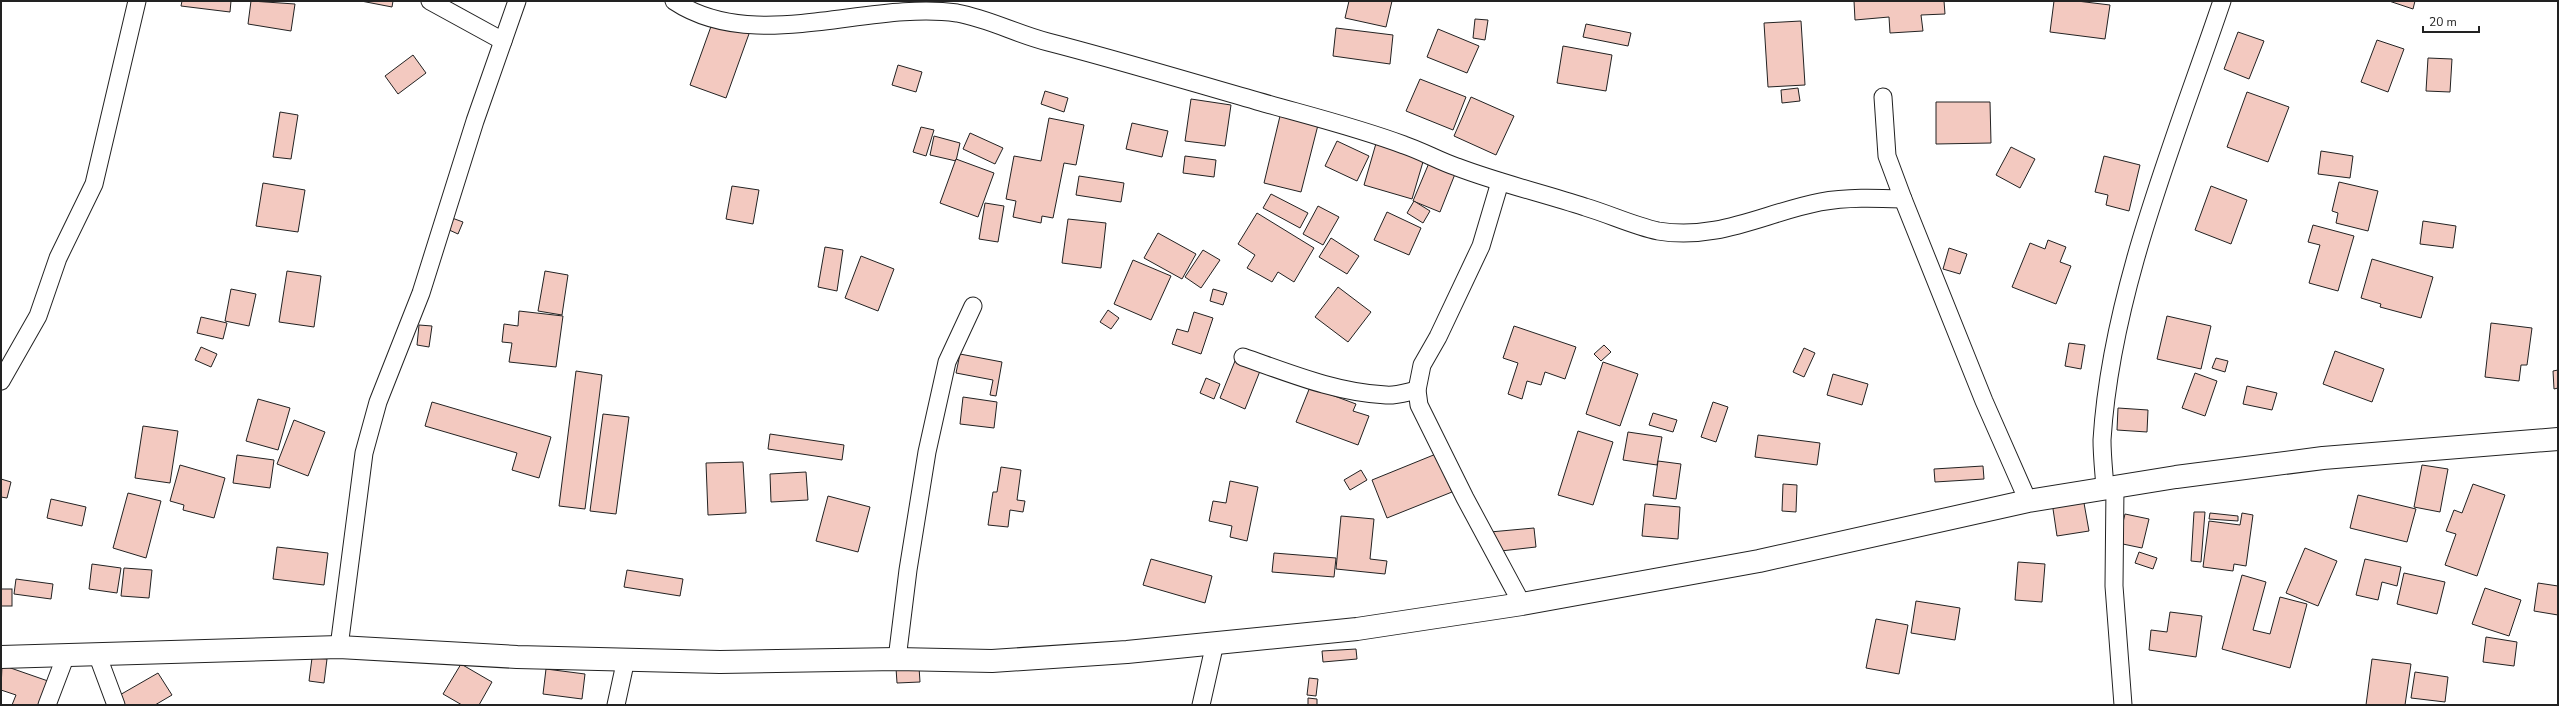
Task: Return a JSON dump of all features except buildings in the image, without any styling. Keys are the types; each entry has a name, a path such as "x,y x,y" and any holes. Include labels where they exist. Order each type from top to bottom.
{"street":[{"path":"1,381 38,316 58,258 94,184 137,1"},
{"path":"430,1 503,41"},
{"path":"338,647 364,454 378,402 421,292 517,1"},
{"path":"674,1 708,17 741,23 781,24 867,15 938,11 991,20 1043,41 1093,53 1336,123 1405,145 1455,167 1500,182 1658,230 1710,232 1736,227 1818,202 1848,198 1903,199"},
{"path":"2122,705 2114,586 2110,487 2102,441 2117,329 2148,220 2222,1"},
{"path":"1883,97 1887,156 1984,401 2028,501"},
{"path":"1500,182 1481,246 1438,337 1422,365 1417,390 1418,405 1465,498 1522,604"},
{"path":"897,659 908,570 929,444 947,362 973,306"},
{"path":"1243,357 1313,381 1361,391 1388,396 1417,390"},
{"path":"1,657 338,647 518,657 720,662 897,659 992,662 1215,643 1357,628 1522,604 1759,561 2028,501 2110,487 2323,458 2558,438"},
{"path":"1201,705 1215,643"},
{"path":"97,654 116,705"},
{"path":"47,705 66,655"},
{"path":"616,705 626,659"}]}
